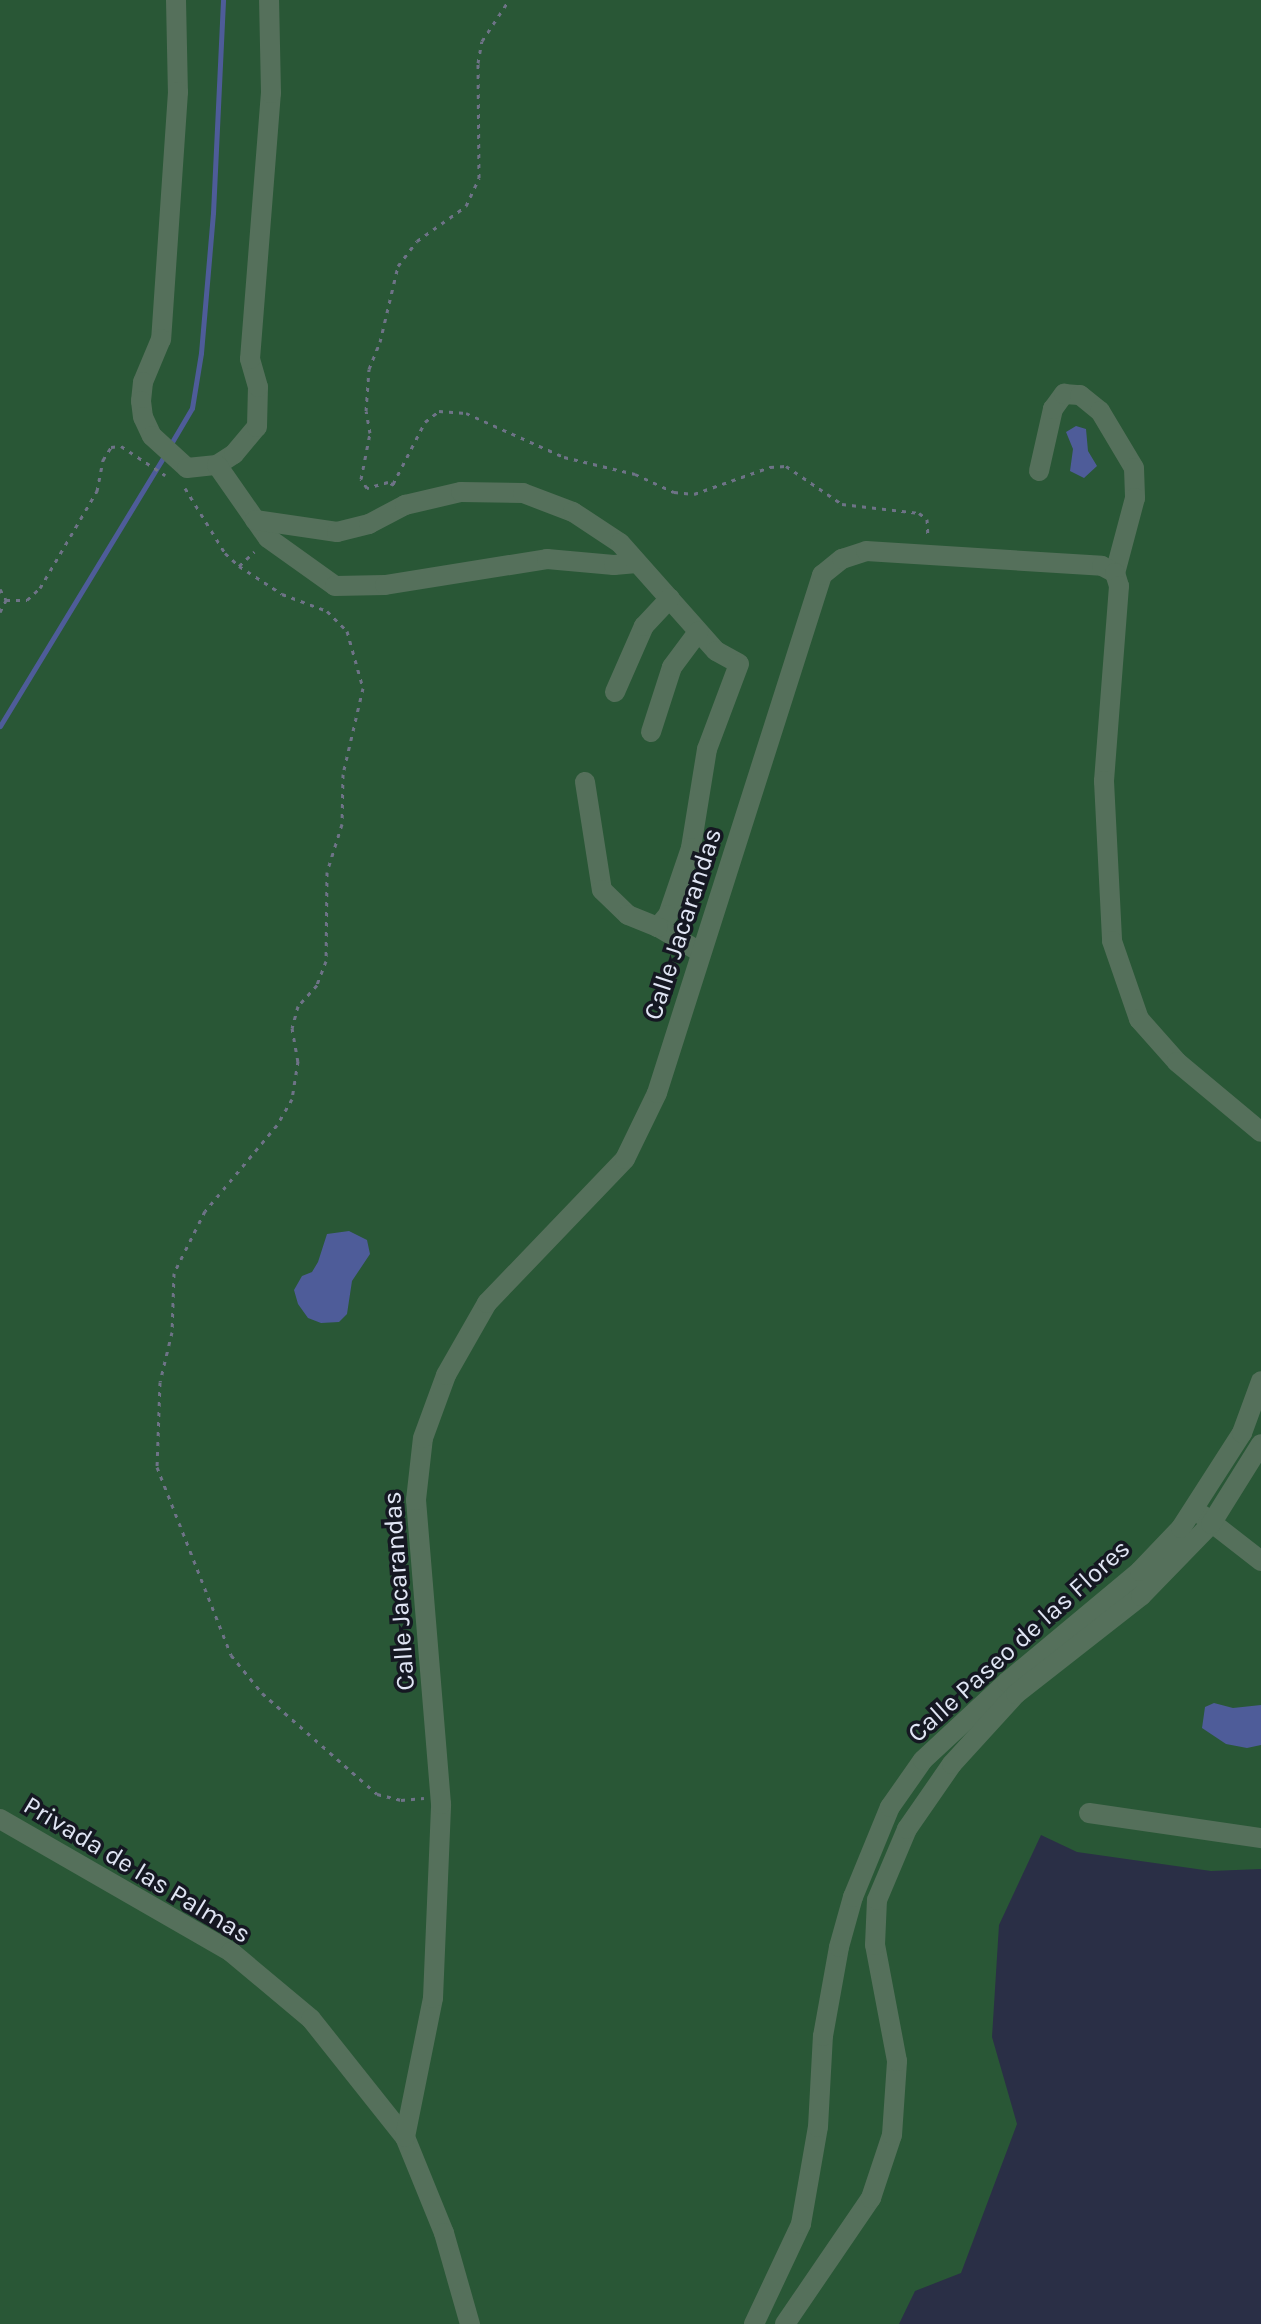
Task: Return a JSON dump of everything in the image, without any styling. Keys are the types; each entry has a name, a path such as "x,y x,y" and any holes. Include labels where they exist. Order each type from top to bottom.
{"street":[{"path":"176,0 178,92 161,339 143,382 141,401 143,417 152,436 168,454 187,468 217,465 234,454 257,427 260,408 250,359 271,93 269,0"},
{"path":"1039,471 1053,409 1064,394 1080,395 1100,411 1134,468 1135,498 1115,573 1119,586 1104,781 1112,941 1139,1019 1177,1062 1261,1132"},
{"path":"217,465 268,538 335,586 385,585 547,559 614,565 637,563"},
{"path":"255,520 337,532 369,524 405,505 461,492 523,493 573,512 620,543 716,651 739,664 707,749 691,848 668,915 658,927"},
{"name":"Calle Jacarandas","path":"405,2137 433,1998 440,1797 416,1500 423,1438 446,1375 487,1303 625,1159 657,1093 822,575 842,559 866,551 1102,566 1115,573"},
{"path":"615,692 644,626 670,598"},
{"path":"651,732 672,667 698,632"},
{"path":"585,782 602,890 628,915 658,927 700,952"},
{"name":"Calle Paseo de las Flores","path":"754,2324 801,2224 818,2127 823,2036 839,1947 853,1897 890,1807 923,1760 1007,1682 1204,1516 1242,1433 1261,1381"},
{"name":"Calle Paseo de las Flores","path":"785,2324 871,2198 892,2135 897,2061 875,1945 877,1900 907,1829 952,1764 1016,1694 1141,1596 1261,1444"},
{"path":"1204,1516 1261,1561"},
{"path":"1089,1813 1261,1838"},
{"name":"Privada de las Palmas","path":"0,1819 231,1952 311,2019 405,2137 444,2233 470,2324"}],"path":[{"path":"393,484 367,488 361,479 370,433 366,411 369,369 380,342 398,266 417,241 466,206 479,178 478,63 482,41 509,0"},
{"path":"393,484 425,422 439,411 466,413 564,457 635,474 674,492 694,494 770,467 786,466 842,504 919,513 929,526 927,554"},
{"path":"6,600 27,600 40,588 97,491 103,460 111,447 121,446 188,490 213,538 239,566 282,594 327,611 347,631 363,688 343,774 342,824 327,872 326,961 317,985 298,1006 292,1028 298,1061 292,1099 277,1125 205,1211 174,1273 172,1332 160,1382 157,1467 231,1655 262,1693 377,1794 401,1800 440,1797"},
{"path":"393,484 405,505"},
{"path":"239,566 268,538"},
{"path":"0,589 6,600"},
{"path":"0,612 6,600"}],"green space":[{"path":"0,0 1261,0 1261,1869 1211,1871 1077,1852 1041,1835 999,1925 992,2037 1017,2124 961,2273 915,2291 899,2324 0,2324"}],"water":[{"path":"1076,426 1086,429 1088,451 1097,466 1084,478 1070,471 1073,449 1066,432"},
{"path":"349,1231 367,1240 370,1254 352,1281 347,1314 339,1322 321,1323 308,1318 298,1304 294,1290 302,1276 312,1272 318,1262 327,1234"},
{"path":"1214,1703 1233,1708 1261,1705 1261,1745 1247,1748 1226,1744 1202,1728 1205,1707"}],"waterway":[{"path":"169,447 192,408 201,353 213,213 223,0"},
{"path":"0,726 164,456"}]}
